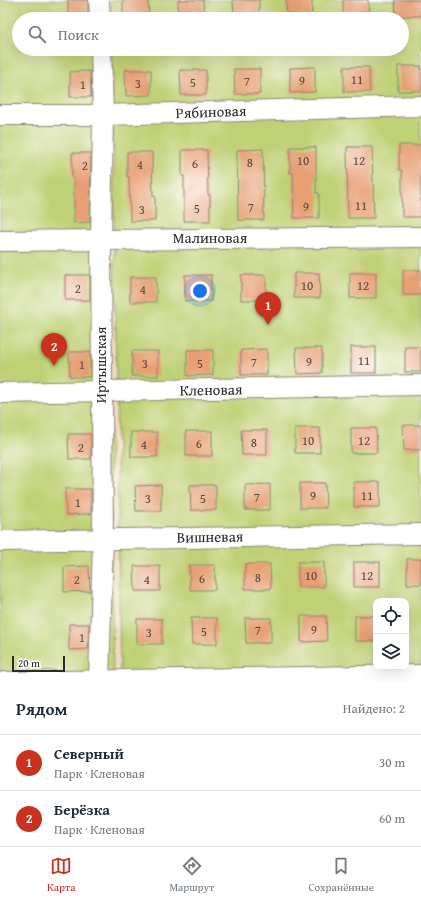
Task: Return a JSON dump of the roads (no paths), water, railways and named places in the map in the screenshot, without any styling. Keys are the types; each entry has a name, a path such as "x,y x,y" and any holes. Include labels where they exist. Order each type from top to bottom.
{"street":[{"path":"99,0 100,12"},
{"name":"Иртышская","path":"99,681 103,539 101,239 103,115 101,56"},
{"name":"Рябиновая","path":"0,115 103,115 421,106"},
{"name":"Малиновая","path":"0,241 421,237"},
{"name":"Кленовая","path":"0,393 421,385"},
{"name":"Вишневая","path":"0,541 421,534"},
{"path":"4,682 421,675"}],"place":[{"name":"Северный","path":"268,325"},
{"name":"Берёзка","path":"54,366"}]}
